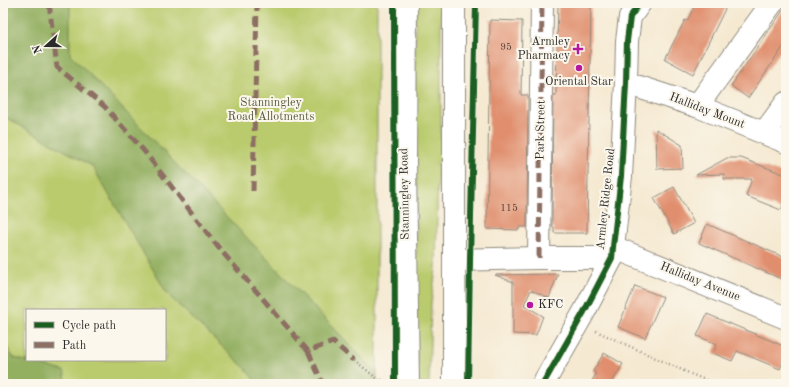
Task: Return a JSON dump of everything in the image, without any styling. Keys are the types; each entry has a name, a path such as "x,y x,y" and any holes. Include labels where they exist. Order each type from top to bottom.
{"street":[{"name":"Stanningley Road","path":"406,3 405,160 408,384"},
{"path":"454,3 454,384"},
{"name":"Park Street","path":"539,258 542,3"},
{"name":"Armley Ridge Road","path":"551,382 612,253 621,176 627,41 630,17 640,3"},
{"path":"697,106 772,3"},
{"name":"Halliday Mount","path":"626,83 697,106 786,142"},
{"path":"764,133 786,103"},
{"path":"454,260 539,258 612,253"},
{"name":"Halliday Avenue","path":"612,253 786,318"}],"path":[{"path":"578,323 716,384"},
{"path":"354,360 380,381"}],"green space":[{"name":"Stanningley Road Allotments","path":"3,3 377,3 377,384 3,384"},
{"path":"3,3 70,3 70,54 377,373 377,384 257,384 246,369 168,295 92,166 3,116"},
{"path":"415,3 441,3 441,159 438,161 436,269 431,303 429,384 417,384"},
{"path":"3,341 14,358 64,371 67,384 3,384"}],"building":[{"path":"558,3 591,3 587,233 554,233 554,227 552,227 553,95 556,95"},
{"path":"696,3 728,3 693,74 665,59 685,20 687,21"},
{"path":"786,6 786,43 748,98 731,86"},
{"path":"490,20 522,21 521,95 528,95 527,227 519,227 519,230 487,229"},
{"path":"656,129 682,145 683,168 657,169"},
{"path":"727,158 741,158 786,175 786,199 781,210 746,196 752,179 724,179 724,174 696,175"},
{"path":"674,187 694,223 674,234 654,198"},
{"path":"707,224 786,258 786,281 699,243"},
{"name":"KFC","path":"558,274 549,298 531,290 524,305 543,316 536,335 513,334 513,282 495,275"},
{"path":"635,286 663,297 645,338 618,327"},
{"path":"707,314 786,347 786,354 780,369 737,351 732,361 713,353 717,344 697,336"},
{"path":"604,353 623,364 611,384 590,384 596,374 593,371"}],"marked path":[{"path":"49,3 57,67 105,107 144,151 218,247 308,351 333,342 354,360"},
{"path":"253,191 257,3"},
{"path":"539,258 542,3"},
{"path":"308,351 323,384"},
{"path":"380,381 386,384"}],"cycle path":[{"path":"394,3 395,384"},
{"path":"468,384 476,3"},
{"path":"543,384 584,312 612,258 621,176 627,41 630,17 640,3"}],"place":[{"name":"Armley Pharmacy","path":"578,49"},
{"name":"Oriental Star","path":"579,68"},
{"name":"KFC","path":"530,305"}]}
